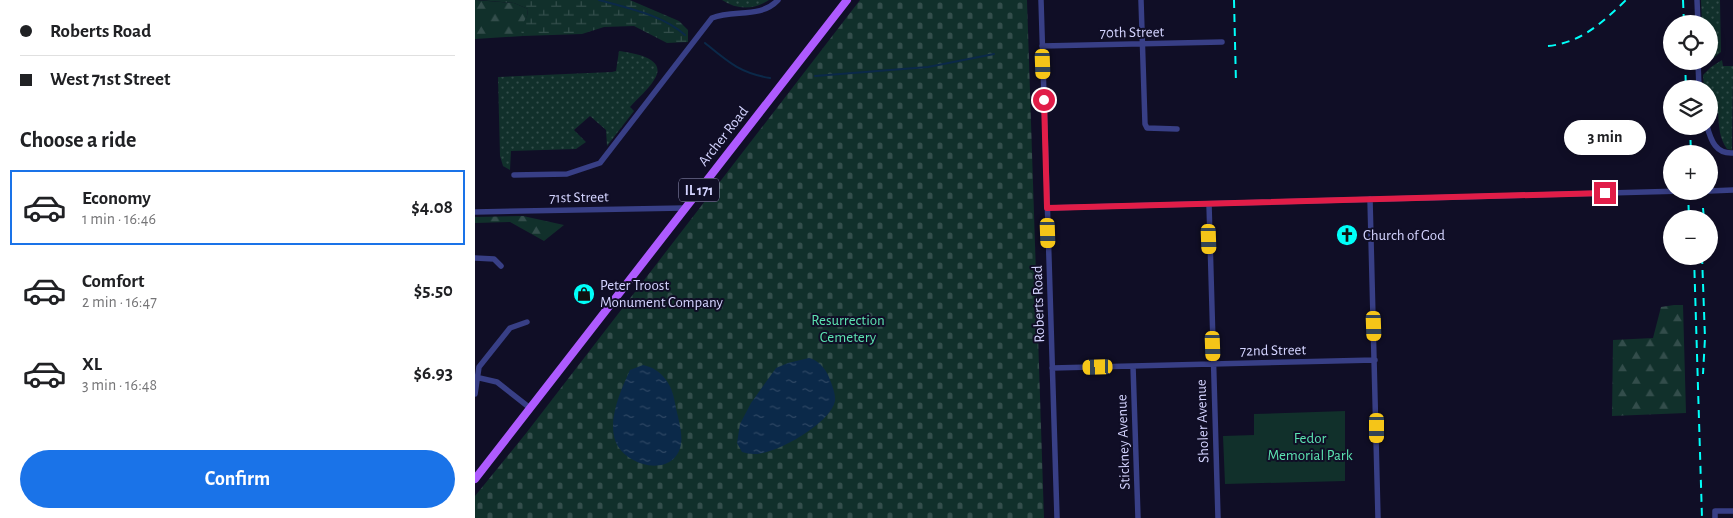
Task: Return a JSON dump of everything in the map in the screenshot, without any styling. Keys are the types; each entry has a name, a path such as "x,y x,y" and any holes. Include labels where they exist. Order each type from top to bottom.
{"main road":[{"name":"Archer Road","path":"475,479 847,0"}],"street":[{"path":"514,174 567,174 600,163 712,18 720,15 763,11 778,0"},
{"name":"Roberts Road","path":"1041,0 1057,518"},
{"path":"1141,0 1145,124 1147,128 1152,130 1177,128"},
{"path":"1697,0 1697,15"},
{"name":"70th Street","path":"1042,46 1223,42"},
{"path":"1710,135 1716,150 1724,154 1733,153"},
{"path":"1718,191 1733,190"},
{"path":"1047,208 1663,192"},
{"path":"1370,199 1378,518"},
{"name":"Sholer Avenue","path":"1209,204 1218,518"},
{"name":"71st Street","path":"475,212 684,208"},
{"path":"475,258 494,259 501,266"},
{"path":"475,394 476,377 479,367 510,328 527,322"},
{"name":"72nd Street","path":"1052,368 1375,360"},
{"name":"Stickney Avenue","path":"1133,366 1138,518"},
{"path":"476,377 497,382 530,408"},
{"path":"1715,515 1733,511"}],"green space":[{"path":"475,0 514,3 528,9 521,29 523,36 475,39"},
{"path":"480,0 630,0 679,21 688,30 688,42 667,43 634,26 604,27 582,34 523,36 520,29 527,16 528,9 514,3"},
{"path":"722,0 769,0 757,6 745,8 734,6"},
{"name":"Resurrection Cemetery","path":"860,0 1027,0 1044,518 475,518 475,496 527,432"},
{"path":"1701,0 1720,0 1721,52 1718,54 1718,15 1702,15"},
{"path":"619,51 647,58 657,66 657,73 649,87 630,107 634,111 607,146 606,130 590,116 574,130 586,142 576,149 511,151 510,170 503,166 500,156 498,77 612,72 616,71"},
{"path":"1722,60 1723,66 1733,66 1732,150 1727,149 1722,141 1720,132 1718,80 1703,80 1703,75 1708,70 1718,70 1718,63"},
{"path":"523,216 564,225 544,241 510,222 475,223 475,217"},
{"path":"1683,305 1686,413 1612,416 1613,340 1653,338 1661,307"},
{"name":"Fedor Memorial Park","path":"1345,411 1345,481 1225,484 1223,436 1254,435 1254,414"}],"water":[{"path":"809,358 820,364 828,375 835,398 831,410 813,428 788,443 763,453 742,452 737,443 740,424 751,403 776,368"},
{"path":"643,365 656,370 669,384 674,396 681,429 681,444 677,455 669,462 660,465 649,465 628,457 620,449 613,431 614,413 626,378 630,370"}],"waterway":[{"path":"599,0 656,17 685,35"},
{"path":"705,43 742,70 770,78"},
{"path":"815,76 928,67 994,54"}],"railway":[{"path":"1234,0 1236,84"},
{"path":"1548,46 1571,41 1581,36 1609,16 1626,0"},
{"path":"1683,0 1684,15"},
{"path":"1685,70 1686,80"},
{"path":"1690,135 1691,145"},
{"path":"1688,200 1689,210"},
{"path":"1694,265 1702,518"},
{"path":"1702,265 1705,338 1703,374"}],"place":[{"name":"Church of God","path":"1347,235"},
{"name":"Peter Troost Monument Company","path":"584,294"}],"route":[{"path":"1044,100 1047,208 1605,193"}]}
